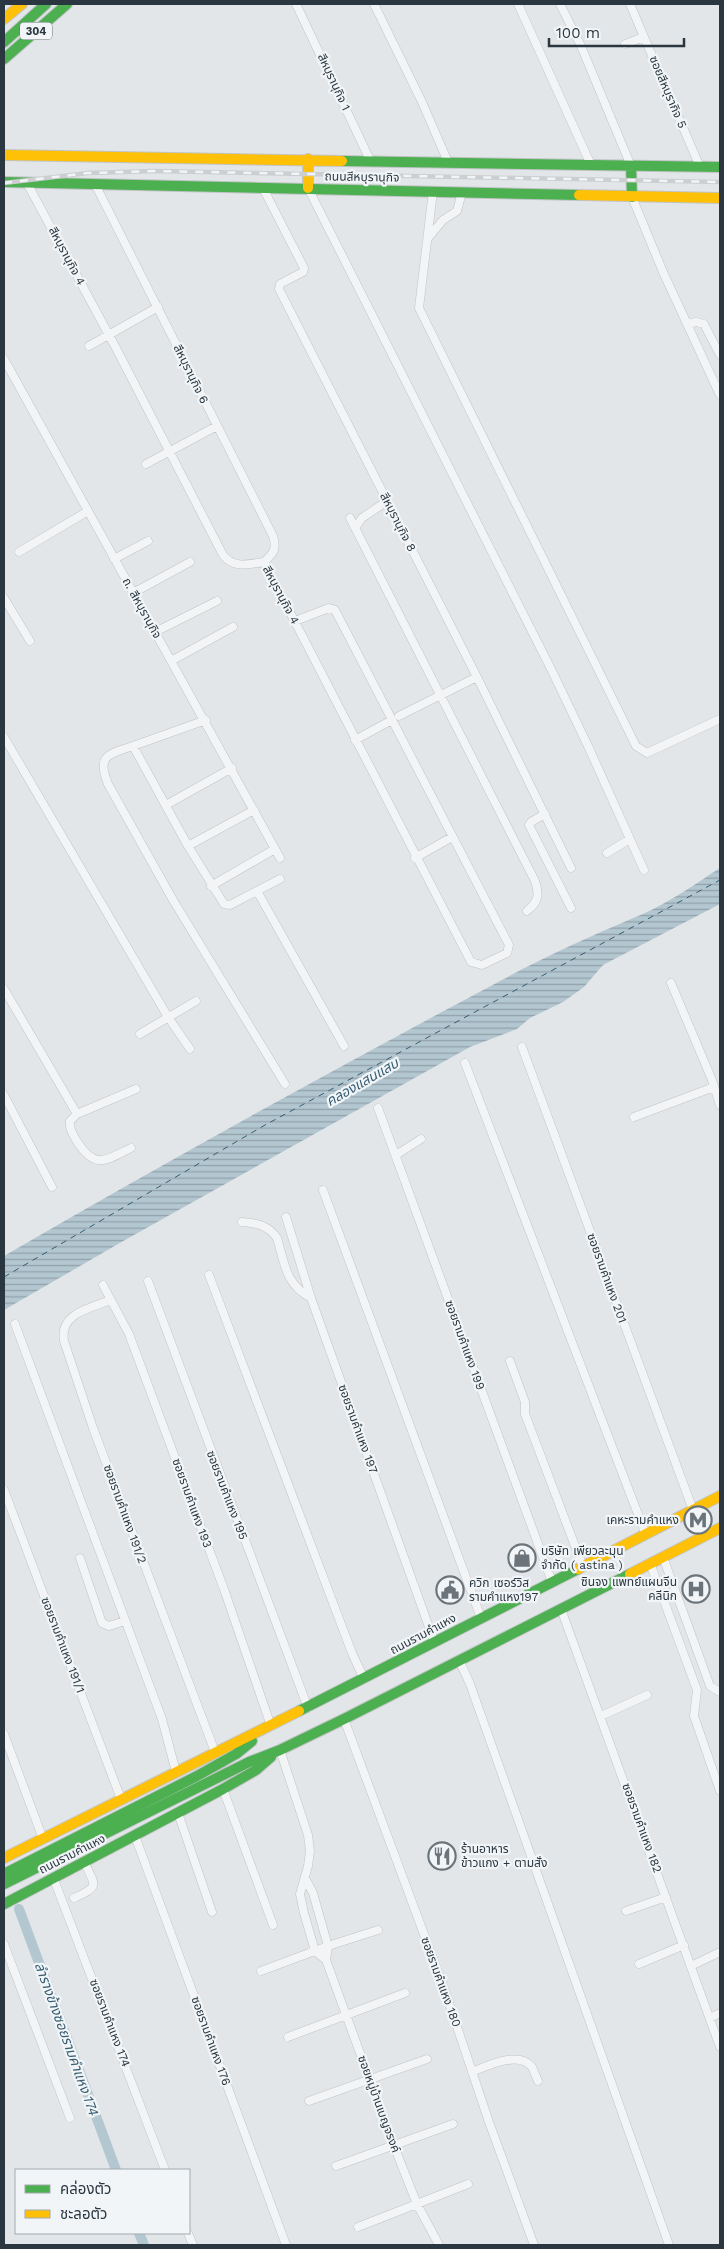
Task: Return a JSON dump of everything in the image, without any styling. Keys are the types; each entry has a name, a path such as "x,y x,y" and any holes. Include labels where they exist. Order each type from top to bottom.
{"main road":[{"name":"304","path":"4,19 22,4"},
{"path":"4,42 46,4"},
{"name":"304","path":"4,59 67,4"},
{"name":"ถนนสีหบุรานุกิจ","path":"4,155 720,167"},
{"path":"308,159 308,188"},
{"path":"631,166 632,197"},
{"name":"ถนนสีหบุรานุกิจ","path":"4,182 720,198"},
{"name":"ถนนรามคำแหง","path":"4,1858 215,1752 308,1708 434,1641 720,1496"},
{"name":"ถนนรามคำแหง","path":"4,1884 249,1762 280,1750 344,1719 720,1528"},
{"name":"ถนนรามคำแหง","path":"4,1874 218,1764 236,1754 271,1726"},
{"name":"ถนนรามคำแหง","path":"4,1904 223,1790 256,1770 280,1750"}],"street":[{"name":"สีหบุรานุกิจ 1","path":"296,4 370,160"},
{"path":"374,4 422,102 448,162"},
{"path":"518,4 591,165"},
{"path":"560,4 581,46 631,166"},
{"name":"ซอยสีหบุรากิจ 5","path":"630,4 700,167"},
{"path":"625,44 644,37"},
{"name":"สีหบุรานุกิจ 4","path":"28,183 223,555 229,562 240,565 264,562 470,962 482,965 507,953 509,945 452,837"},
{"name":"สีหบุรานุกิจ 6","path":"95,184 273,536 275,548 273,554 264,562"},
{"name":"สีหบุรานุกิจ 8","path":"262,188 304,268 302,272 280,284 279,289 477,677 571,868"},
{"path":"308,188 515,597 588,746 644,870"},
{"path":"433,191 419,308 636,746 647,753 720,719"},
{"path":"427,239 438,224 457,211 462,192"},
{"path":"632,197 663,272 720,395"},
{"path":"89,346 158,308"},
{"path":"688,324 696,322 704,324 720,355"},
{"name":"ถ. สีหบุรานุกิจ","path":"4,359 171,661 206,720 280,858"},
{"path":"146,464 217,426"},
{"path":"355,528 362,518 387,501"},
{"path":"20,552 88,511"},
{"path":"350,518 535,881 538,899 527,912"},
{"path":"114,559 148,541"},
{"path":"133,593 190,562"},
{"path":"4,598 30,641"},
{"path":"155,632 217,601"},
{"path":"295,621 330,608 335,610 396,718 452,837 415,858"},
{"path":"171,661 233,627"},
{"path":"354,740 440,694 477,677"},
{"path":"206,720 110,754 105,759 103,770 108,784 173,900 285,1084"},
{"path":"4,737 168,1017 190,1049"},
{"path":"133,746 221,902 226,905 280,879"},
{"path":"166,805 232,768"},
{"path":"188,846 254,810"},
{"path":"545,814 529,825 571,908"},
{"path":"607,853 630,839"},
{"path":"212,886 275,849"},
{"path":"257,891 344,1046"},
{"path":"670,983 713,1083 720,1105"},
{"path":"4,989 77,1114"},
{"path":"140,1034 196,1000"},
{"name":"ซอยรามคำแหง 201","path":"522,1047 693,1510"},
{"path":"465,1063 646,1535"},
{"path":"634,1117 713,1083 720,1076"},
{"path":"131,1148 104,1161 92,1160 85,1154 70,1130 70,1121 77,1114 136,1089"},
{"path":"4,1095 52,1187"},
{"name":"ซอยรามคำแหง 199","path":"378,1108 552,1582"},
{"path":"396,1155 421,1139"},
{"path":"323,1190 481,1618"},
{"name":"ซอยรามคำแหง 197","path":"286,1217 311,1298 434,1641"},
{"path":"242,1222 260,1225 273,1232 277,1238 292,1284 300,1292 311,1298"},
{"path":"209,1276 253,1387 352,1653 364,1679"},
{"name":"ซอยรามคำแหง 195","path":"148,1281 308,1708"},
{"name":"ซอยรามคำแหง 193","path":"103,1285 129,1334 225,1592 271,1726"},
{"name":"ซอยรามคำแหง 191/2","path":"111,1300 68,1319 63,1328 64,1341 93,1428 215,1752"},
{"path":"15,1324 162,1718 176,1772"},
{"path":"510,1361 525,1402 525,1414 583,1567"},
{"name":"ซอยรามคำแหง 191/1","path":"4,1490 121,1799"},
{"path":"663,1557 710,1686 720,1692"},
{"path":"80,1558 102,1623 109,1626 125,1621"},
{"path":"650,1563 697,1690 694,1716 720,1791"},
{"name":"ซอยรามคำแหง 182","path":"561,1609 720,2047"},
{"path":"675,1630 688,1624"},
{"path":"459,1660 552,1913 669,2245"},
{"path":"697,1690 710,1686"},
{"path":"601,1716 646,1695"},
{"name":"ซอยรามคำแหง 180","path":"344,1719 444,1988 534,2245"},
{"path":"4,1734 43,1839"},
{"path":"280,1750 308,1836 310,1850 306,1880 300,1894 315,1951 326,1960"},
{"path":"223,1790 273,1925"},
{"path":"178,1813 212,1912"},
{"name":"ซอยรามคำแหง 176","path":"136,1836 286,2245"},
{"path":"74,1898 92,1890 94,1886 94,1880 84,1862"},
{"name":"ซอยรามคำแหง 174","path":"53,1877 165,2169"},
{"name":"ซอยหมู่บ้านเบญจรงค์","path":"306,1880 314,1892 328,1946 326,1960 394,2146 417,2204 439,2245"},
{"path":"626,1911 666,1897"},
{"path":"261,1970 378,1930"},
{"path":"4,1944 70,2118"},
{"path":"639,1964 684,1945"},
{"path":"692,1966 720,1952"},
{"path":"288,2037 406,1993"},
{"path":"710,2018 720,2013"},
{"path":"309,2101 427,2059"},
{"path":"472,2072 516,2059 525,2061 531,2066 538,2081"},
{"path":"336,2166 453,2124"},
{"path":"358,2227 468,2184"}],"water":[{"name":"คลองแสนแสบ","path":"720,868 720,904 603,965 584,987 563,1002 530,1018 517,1029 470,1047 4,1310 4,1256 189,1150 376,1047 534,963 654,909"}],"waterway":[{"name":"ลำรางข้างซอยรามคำแหง 174","path":"19,1909 116,2169"},
{"name":"ลำรางข้างซอยรามคำแหง 174","path":"139,2234 144,2245"}],"ferry route":[{"path":"4,1277 265,1125 720,880"}],"railway":[{"path":"4,183 88,173 155,171 720,182"}],"traffic: fast":[{"path":"4,42 46,4"},
{"path":"4,59 67,4"},
{"path":"342,161 720,167"},
{"path":"631,166 632,197"},
{"path":"4,182 579,195"},
{"path":"299,1711 578,1569"},
{"path":"4,1884 249,1762 280,1750 344,1719 630,1574"},
{"path":"4,1874 197,1776 236,1754 252,1741"},
{"path":"4,1904 223,1789 256,1770 271,1757"}],"traffic: slow":[{"path":"4,19 22,4"},
{"path":"4,155 342,161"},
{"path":"308,159 308,188"},
{"path":"579,195 720,198"},
{"path":"578,1569 720,1496"},
{"path":"630,1574 720,1528"},
{"path":"4,1858 299,1711"}],"place":[{"name":"เคหะรามคำแหง","path":"698,1520"},
{"name":"บริษัท เพียวละมุน จำกัด ( astina )","path":"522,1558"},
{"name":"ซินจง แพทย์แผนจีน คลีนิก","path":"696,1589"},
{"name":"ควิก เซอร์วิส รามคำแหง197","path":"450,1590"},
{"name":"ร้านอาหาร ข้าวแกง + ตามสั่ง","path":"442,1856"}]}
